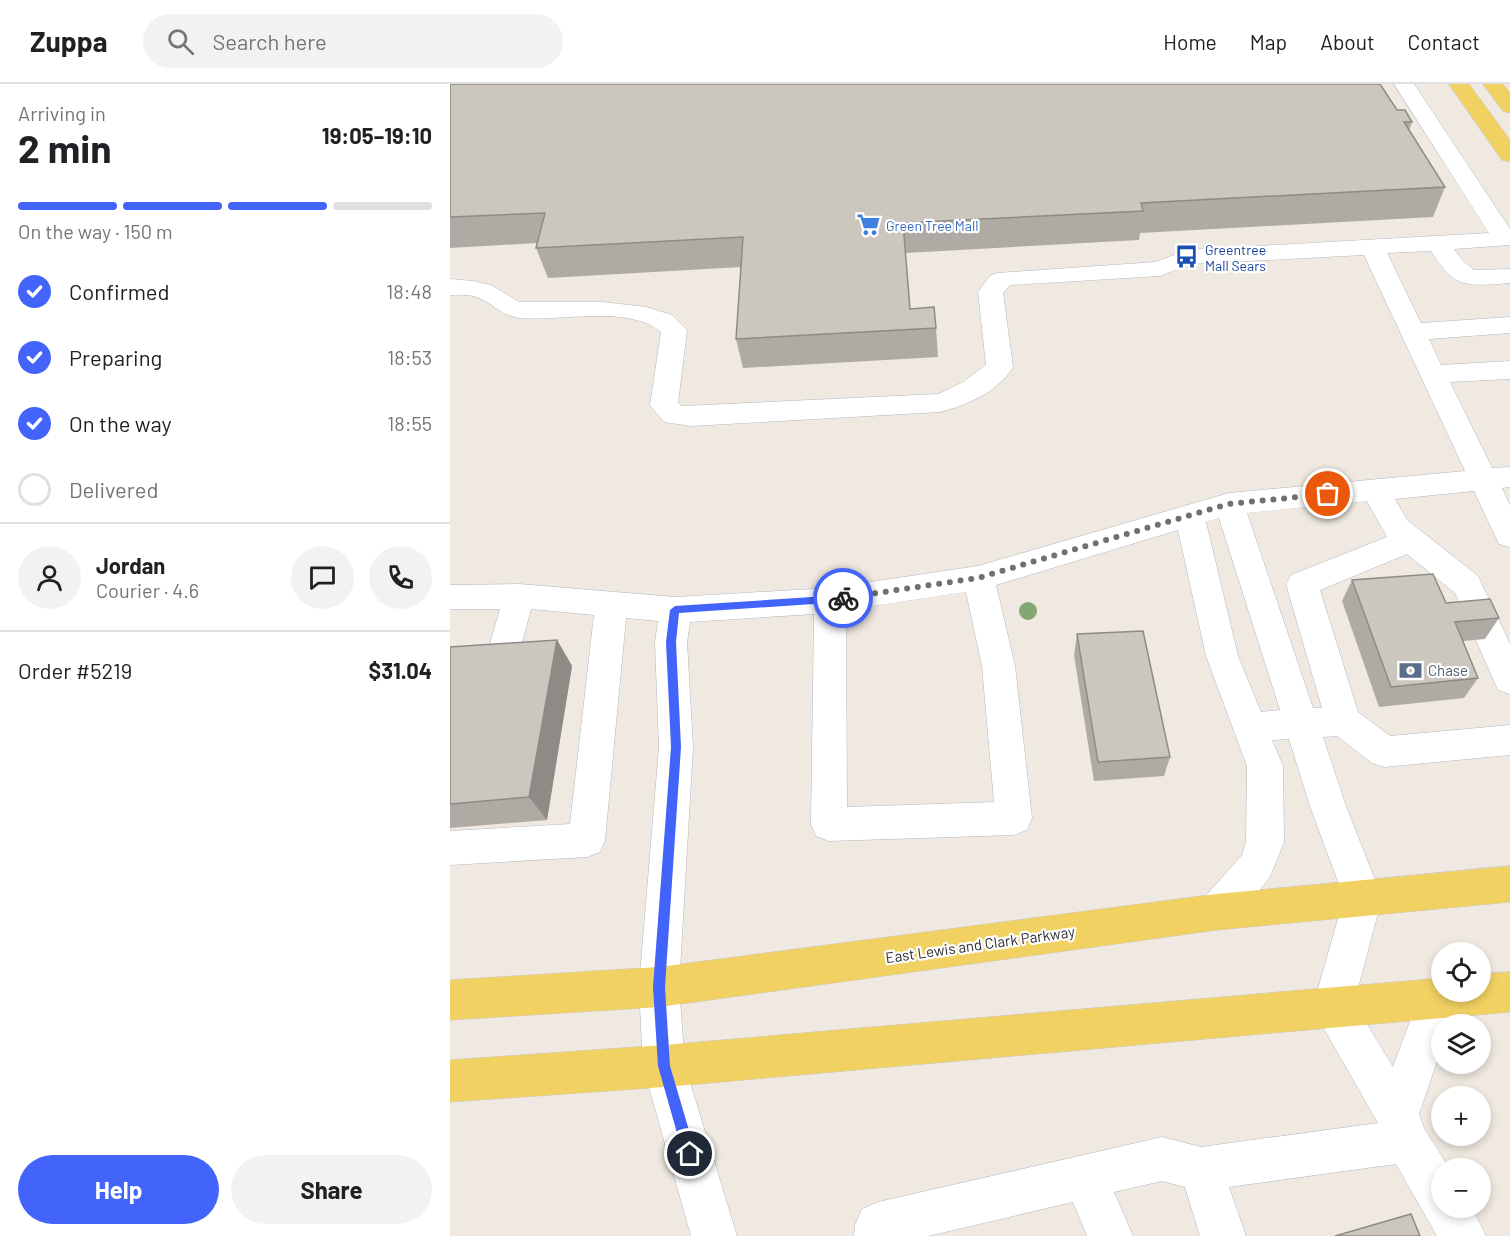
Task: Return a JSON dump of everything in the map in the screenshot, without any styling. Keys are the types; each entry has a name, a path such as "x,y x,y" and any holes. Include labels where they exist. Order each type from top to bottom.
{"main road":[{"path":"1460,84 1510,155"},
{"path":"1493,84 1510,107"},
{"name":"East Lewis and Clark Parkway","path":"450,1000 659,987 1217,912 1510,884"},
{"path":"1491,994 1510,992"},
{"path":"450,1081 664,1066 1431,999"}],"street":[{"path":"1404,84 1507,243"},
{"path":"450,287 465,286 484,291 502,304 518,310 594,308 630,312 663,320 674,330 663,405 668,411 682,417 729,416 940,403 959,397 980,385 1000,367 990,292 999,280 1006,278 1160,269 1187,257 1440,244 1507,243"},
{"path":"1440,244 1455,270 1468,278 1510,276"},
{"path":"1372,247 1433,374 1497,478 1510,536"},
{"path":"1413,332 1510,325"},
{"path":"1433,374 1510,370"},
{"path":"450,597 519,596 675,610 830,600 978,578 1228,504 1497,478"},
{"path":"1376,489 1396,528 1467,585 1510,680"},
{"path":"1228,504 1328,806 1363,898 1333,1006 1431,1179"},
{"path":"1190,515 1222,656 1265,766 1265,842 1257,865 1217,912"},
{"path":"1411,540 1302,584 1343,721 1384,752 1510,740"},
{"path":"830,600 829,824 1014,818 1004,714 990,615 978,578"},
{"path":"502,657 519,596"},
{"path":"450,848 587,840 611,604"},
{"path":"675,610 671,665 676,747 659,987 664,1066 714,1236"},
{"path":"1250,727 1343,721"},
{"path":"1402,1128 1437,1002"},
{"path":"877,1236 878,1225 1162,1159 1201,1169 1402,1128"},
{"path":"1201,1169 1223,1236"},
{"path":"1085,1177 1110,1236"},
{"path":"1452,1218 1463,1236"}],"building":[{"name":"Green Tree Mall","path":"450,84 1380,84 1397,110 1405,110 1412,122 1404,122 1445,187 1141,203 1143,211 903,223 910,309 934,307 936,328 736,339 743,237 536,248 545,213 450,217"},
{"name":"Chase","path":"1433,574 1446,603 1490,599 1499,618 1455,622 1478,678 1391,687 1352,580"},
{"path":"1143,631 1170,757 1098,762 1077,634"},
{"path":"557,640 529,797 450,804 450,647"},
{"path":"1411,1214 1420,1236 1335,1236"}],"way so far":[{"path":"843,598 978,578 1228,504 1328,494"}],"place":[{"name":"Green Tree Mall","path":"868,225"},
{"name":"Greentree Mall Sears","path":"1187,257"},
{"name":"Chase","path":"1410,670"}],"route":[{"path":"690,1154 664,1066 659,987 676,747 671,642 675,610 843,598"}]}
